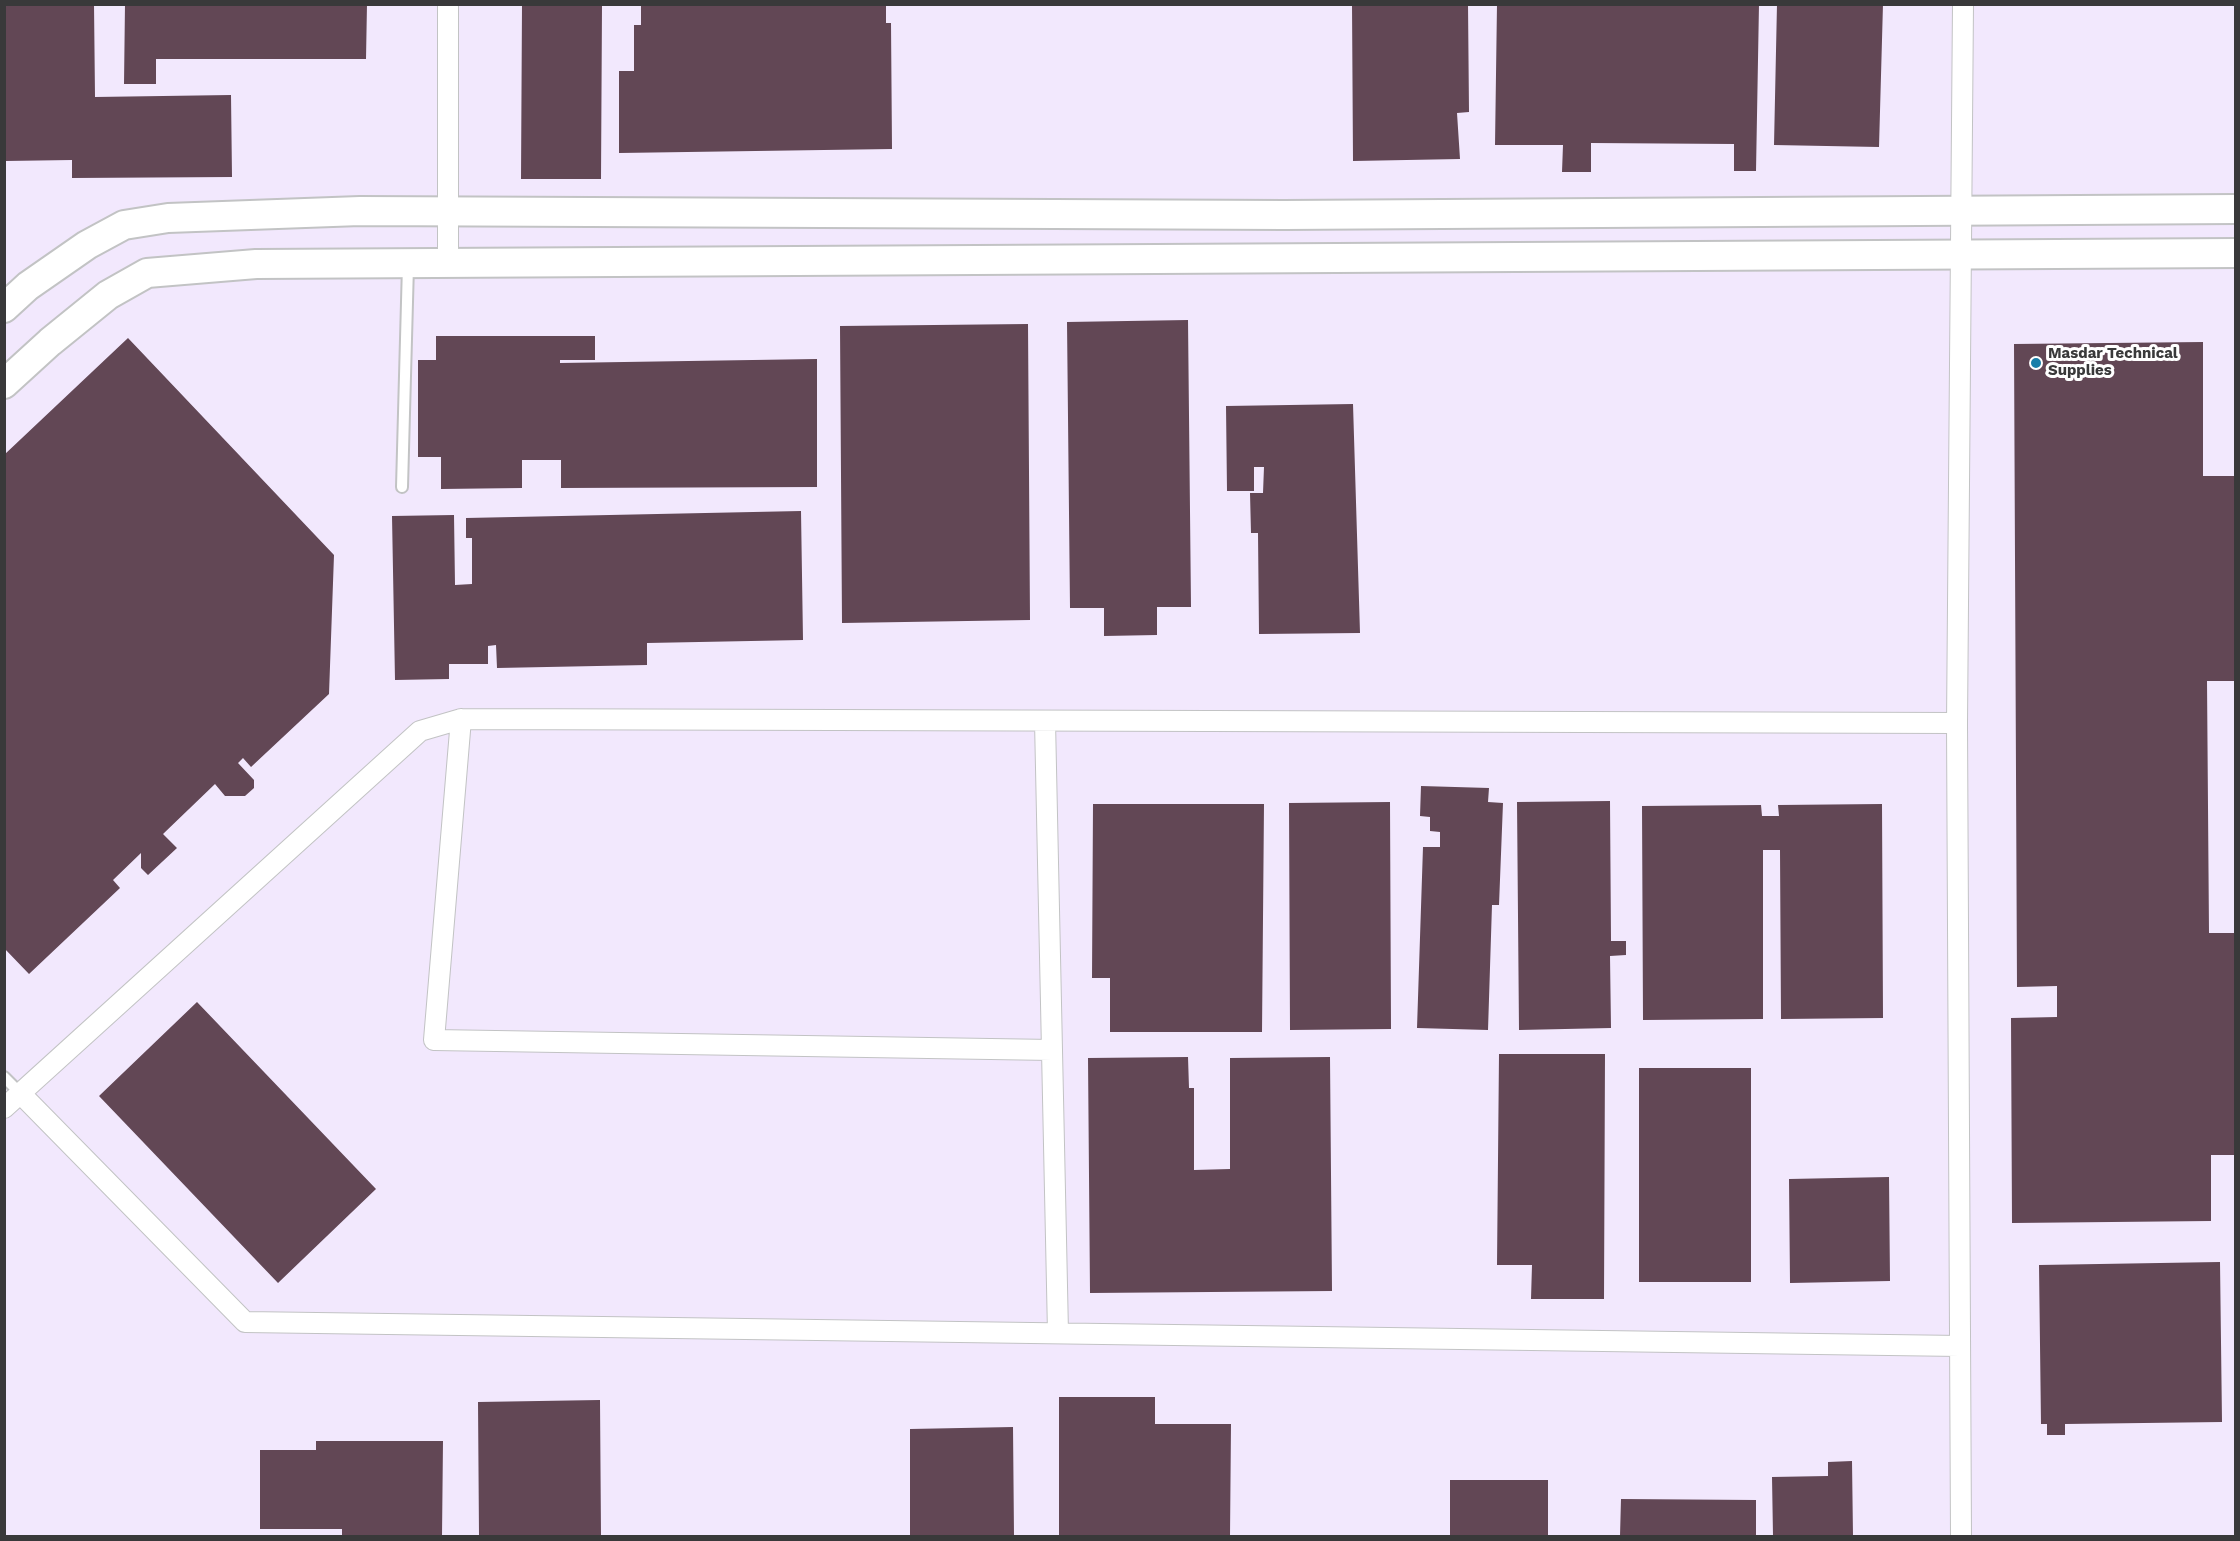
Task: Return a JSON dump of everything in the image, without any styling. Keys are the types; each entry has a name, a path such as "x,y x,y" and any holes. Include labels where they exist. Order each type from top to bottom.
{"main road":[{"path":"4,308 28,286 87,245 124,225 168,218 448,210 1273,215 2235,209"},
{"path":"4,384 50,342 108,295 147,273 256,264 408,265 2235,253"}],"street":[{"path":"448,4 448,263"},
{"path":"1961,1536 1957,723 1963,4"},
{"path":"4,1108 420,731 461,719 1957,723"},
{"path":"461,719 434,1040 1052,1050"},
{"path":"1045,721 1058,1333"},
{"path":"20,1093 245,1322 1960,1346"}],"lane":[{"path":"402,487 408,265"},
{"path":"4,1077 20,1093"}],"shaded area":[{"path":"5,5 2235,5 2235,1536 5,1536"}],"building":[{"path":"5,4 94,4 95,97 231,95 232,177 72,178 72,160 5,161"},
{"path":"125,4 367,4 366,59 156,59 156,84 124,84"},
{"path":"641,4 886,4 886,23 891,23 892,149 619,153 619,71 634,71 634,25 641,25"},
{"path":"1352,4 1468,4 1469,112 1457,113 1460,159 1353,161"},
{"path":"1497,4 1759,4 1756,171 1734,171 1734,144 1591,143 1591,172 1562,172 1563,145 1495,145"},
{"path":"1777,4 1883,4 1879,147 1774,145"},
{"path":"522,5 602,5 601,179 521,179"},
{"path":"1188,320 1191,607 1157,607 1157,635 1104,636 1104,608 1070,608 1067,322"},
{"path":"1028,324 1030,620 842,623 840,326"},
{"path":"436,336 595,336 595,360 560,360 560,363 817,359 817,487 561,488 561,460 522,460 522,488 441,489 441,457 418,457 418,360 436,360"},
{"path":"128,338 334,555 329,694 251,767 243,758 238,763 254,780 254,788 245,796 225,796 215,784 163,834 177,848 148,875 141,868 141,853 113,880 120,888 29,974 4,948 4,455"},
{"path":"2203,342 2203,476 2236,476 2236,681 2207,681 2209,933 2236,933 2236,1155 2211,1155 2211,1221 2012,1223 2011,1018 2057,1017 2057,986 2017,987 2014,344"},
{"path":"1353,404 1360,633 1259,634 1258,533 1251,533 1250,493 1263,493 1264,467 1254,467 1254,491 1227,491 1226,406"},
{"path":"801,511 803,640 647,643 647,665 497,668 496,645 488,646 488,664 449,664 449,679 395,680 392,516 454,515 455,585 472,584 472,538 466,538 466,518"},
{"path":"1421,786 1489,788 1488,802 1503,803 1499,905 1492,905 1488,1030 1417,1028 1423,847 1440,847 1440,832 1430,831 1430,817 1420,816"},
{"path":"1610,801 1611,941 1626,941 1626,955 1610,956 1611,1028 1519,1030 1517,802"},
{"path":"1390,802 1391,1029 1290,1030 1289,803"},
{"path":"1093,804 1264,804 1262,1032 1110,1032 1110,978 1092,978"},
{"path":"1882,804 1883,1018 1781,1019 1780,850 1763,850 1763,1019 1643,1020 1642,806 1761,805 1762,816 1779,816 1778,805"},
{"path":"197,1002 376,1189 278,1283 99,1096"},
{"path":"1499,1054 1605,1054 1604,1299 1531,1299 1532,1265 1497,1265"},
{"path":"1188,1057 1189,1088 1194,1088 1194,1170 1230,1169 1230,1058 1330,1057 1332,1291 1090,1293 1088,1058"},
{"path":"1639,1068 1751,1068 1751,1282 1639,1282"},
{"path":"1889,1177 1890,1281 1790,1283 1789,1179"},
{"path":"2220,1262 2222,1422 2065,1424 2065,1435 2047,1435 2047,1424 2041,1424 2039,1265"},
{"path":"1059,1397 1155,1397 1155,1424 1231,1424 1230,1536 1059,1536"},
{"path":"600,1400 601,1536 479,1536 478,1402"},
{"path":"1013,1427 1014,1536 910,1536 910,1429"},
{"path":"316,1441 443,1441 442,1536 342,1536 342,1529 260,1529 260,1450 316,1450"},
{"path":"1852,1461 1853,1536 1773,1536 1772,1477 1828,1476 1828,1462"},
{"path":"1450,1480 1548,1480 1548,1536 1450,1536"},
{"path":"1621,1499 1756,1500 1756,1536 1620,1536"}],"place":[{"name":"Masdar Technical Supplies","path":"2036,363"}]}
